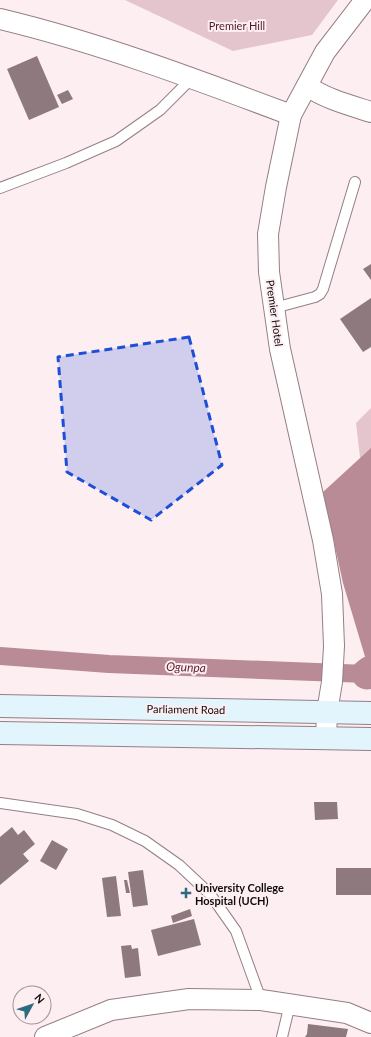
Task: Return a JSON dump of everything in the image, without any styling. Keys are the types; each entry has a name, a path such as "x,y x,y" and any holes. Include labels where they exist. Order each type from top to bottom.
{"main road":[{"name":"Parliament Road","path":"0,706 371,713"},
{"path":"0,733 371,739"}],"street":[{"name":"Premier Hotel","path":"326,739 327,712 332,682 334,646 332,594 323,540 280,350 269,272 268,234 291,115 326,52 365,0"},
{"path":"0,19 49,31 148,62 291,115"},
{"path":"307,86 335,101 371,112"},
{"path":"45,1037 111,1010 189,999 261,1000 347,1013 371,1023"}],"lane":[{"path":"0,188 116,142 160,110 192,78"},
{"path":"274,308 315,297 320,294 323,289 355,182"},
{"path":"0,803 77,814 112,825 145,841 179,865 210,894 236,931 261,1000"},
{"path":"282,1037 290,1004"}],"highlighted area":[{"path":"189,337 222,465 151,520 67,472 58,357"}],"green space":[{"name":"Premier Hill","path":"125,0 338,0 312,35 233,51"},
{"path":"371,408 371,552 356,423"}],"shaded area":[{"path":"371,448 371,671 369,670 343,583 323,492"}],"building":[{"path":"37,56 59,107 29,120 7,69"},
{"path":"68,90 73,99 62,104 57,95"},
{"path":"371,264 371,280 363,269"},
{"path":"371,298 371,347 363,352 340,319"},
{"path":"314,802 337,802 338,819 315,820"},
{"path":"12,827 18,835 24,830 35,844 23,854 29,861 0,885 0,837"},
{"path":"52,840 68,849 56,870 40,861"},
{"path":"336,868 371,868 371,895 336,895"},
{"path":"143,870 148,905 133,907 128,872"},
{"path":"116,876 121,916 107,917 102,878"},
{"path":"124,880 127,880 130,893 126,893"},
{"path":"190,909 192,916 173,923 171,916"},
{"path":"194,919 201,945 158,956 151,930"},
{"path":"131,945 132,949 138,948 141,976 125,978 121,946"},
{"path":"308,1024 348,1029 346,1037 305,1037 307,1034"}],"waterway":[{"name":"Ogunpa","path":"0,656 109,664 367,674"},
{"name":"Ogunpa","path":"367,674 371,671"}],"place":[{"name":"University College Hospital (UCH)","path":"186,893"}]}
